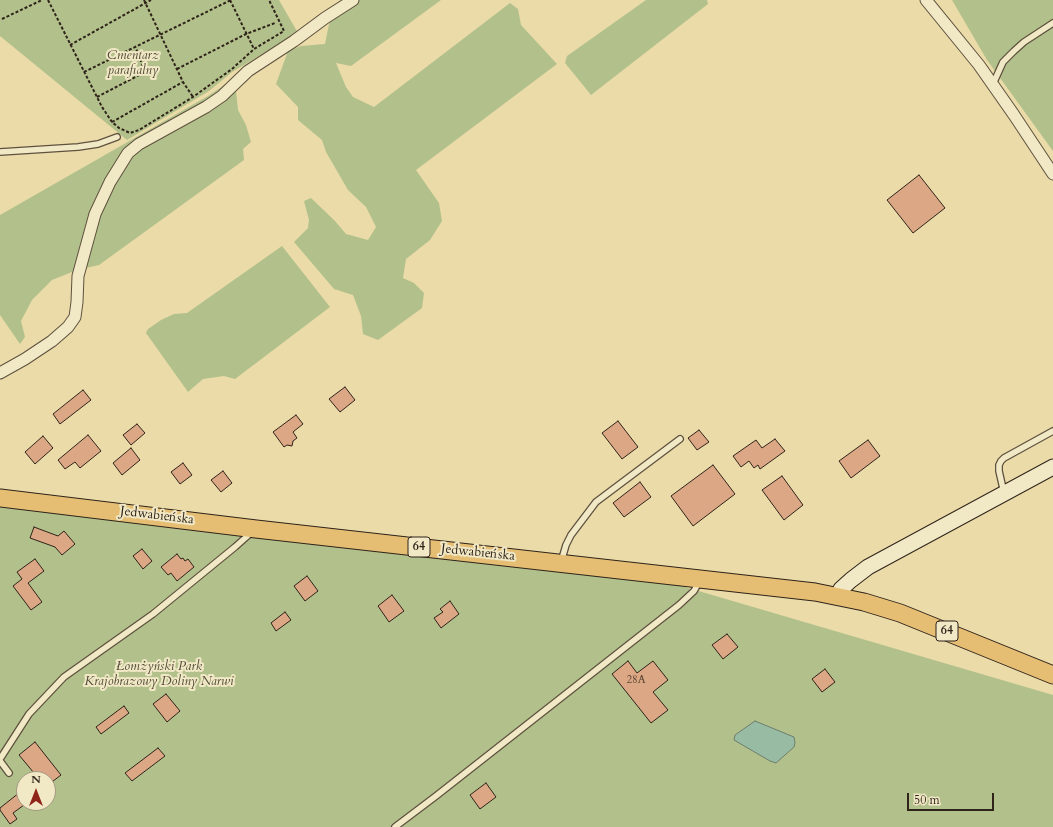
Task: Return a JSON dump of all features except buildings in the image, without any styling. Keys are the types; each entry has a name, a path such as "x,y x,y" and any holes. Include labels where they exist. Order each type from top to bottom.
{"main road":[{"path":"838,596 841,589 868,568 1053,467"},
{"name":"Jedwabieńska","path":"0,498 256,529 788,588 838,596"},
{"name":"64","path":"838,596 864,602 912,618 1053,675"}],"street":[{"path":"0,373 52,341 68,327 75,317 78,276 95,214 110,182 128,153 140,144 206,107 222,96 248,71 353,0"},
{"path":"926,0 993,84 1053,174"}],"lane":[{"path":"993,84 1003,62 1014,51 1053,23"},
{"path":"0,152 78,147 98,144 117,137"},
{"path":"1004,494 999,471 1001,461 1053,431"},
{"path":"561,563 566,545 571,535 596,502 680,439"},
{"path":"9,773 0,760 29,714 64,677 153,614 256,529"},
{"path":"395,827 679,605 694,591 701,579"}],"path":[{"path":"2,19 42,0"},
{"path":"48,0 102,107 112,122 119,128 130,133 139,130 193,97 232,68 254,49 284,31 269,0"},
{"path":"144,0 183,82 193,97"},
{"path":"70,45 151,0"},
{"path":"84,72 230,0 254,49"},
{"path":"177,69 246,34 275,23"},
{"path":"97,97 145,72 135,46"},
{"path":"112,122 183,82"}],"green space":[{"name":"Cmentarz parafialny","path":"0,0 279,0 298,33 232,72 209,91 127,140 0,36"},
{"path":"359,0 441,0 351,66 336,63 346,87 353,97 374,107 510,3 518,9 521,25 557,64 416,170 439,203 442,221 430,240 406,259 403,278 414,283 424,293 422,308 378,340 363,334 361,316 353,295 334,289 294,242 308,228 309,220 304,201 311,198 346,234 368,240 376,227 366,207 348,190 326,152 322,140 298,120 298,107 276,84 288,51 301,46 325,44 329,24 333,16"},
{"path":"646,0 707,0 708,4 591,95 565,63 567,56"},
{"path":"952,0 1053,0 1053,151 987,60"},
{"path":"226,84 236,91 238,110 246,125 251,142 243,149 244,160 99,265 77,270 52,280 32,300 21,321 25,337 20,344 0,315 0,215 208,96"},
{"path":"282,246 330,307 235,379 224,376 203,379 188,392 146,333 148,329 161,320 174,314 187,313"},
{"name":"Łomżyński Park Krajobrazowy Doliny Narwi","path":"0,495 668,582 1053,695 1053,827 0,827"}],"shaded area":[{"path":"755,721 794,737 794,747 776,763 734,740 735,735"}]}
